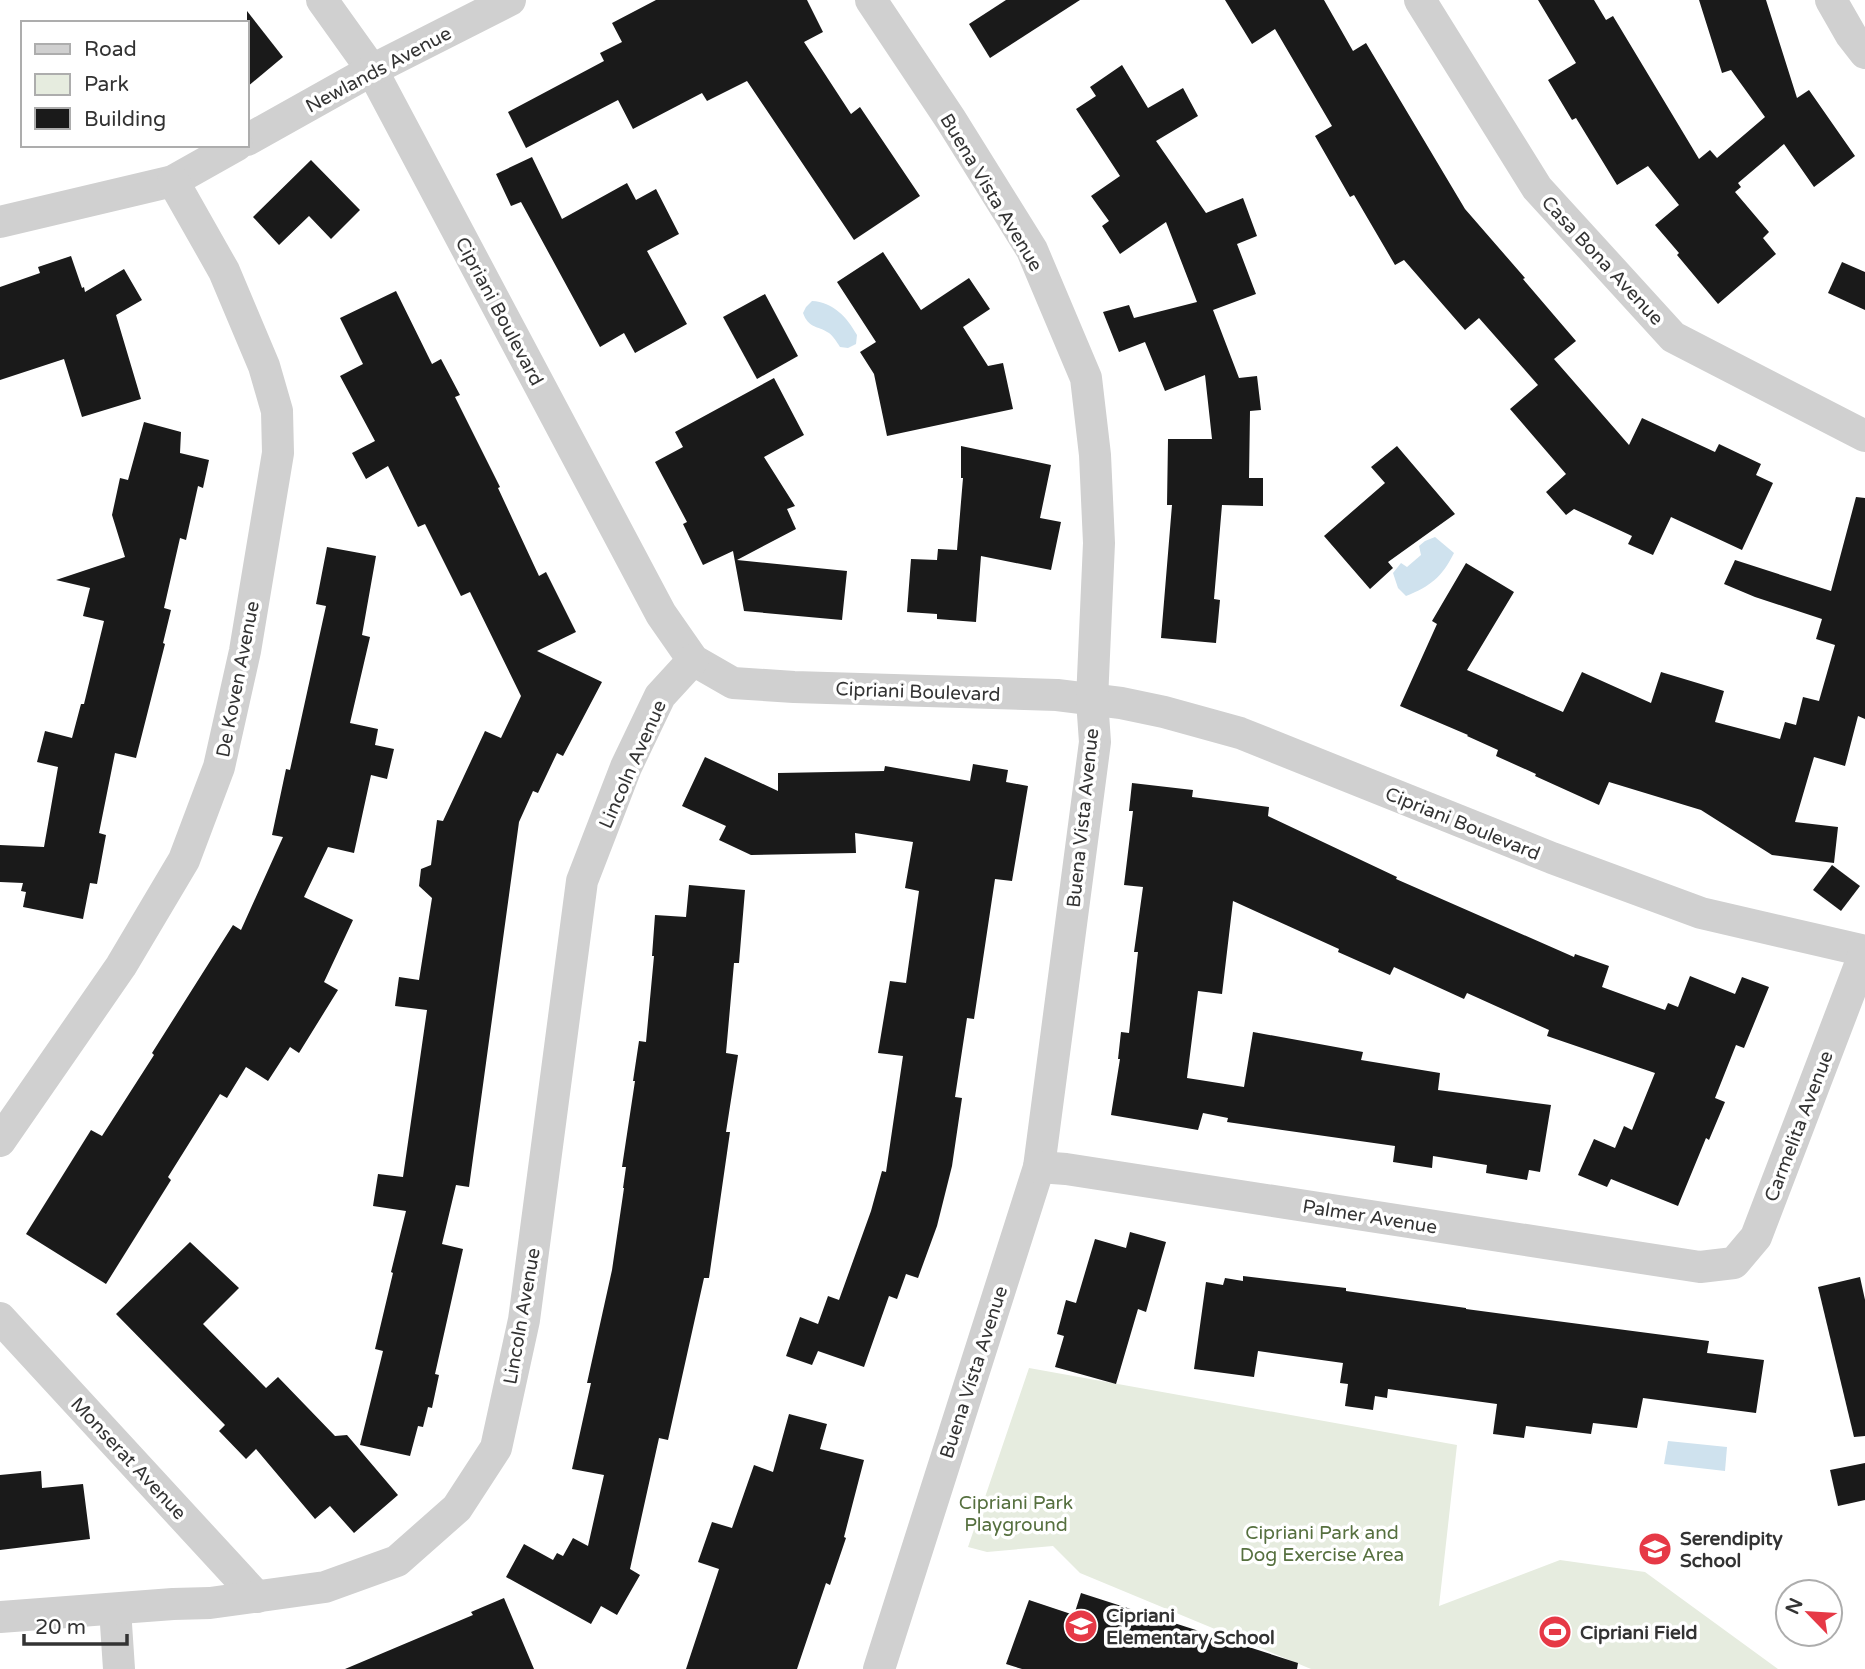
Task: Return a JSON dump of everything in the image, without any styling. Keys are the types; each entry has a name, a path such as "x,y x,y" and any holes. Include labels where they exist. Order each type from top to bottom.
{"street":[{"name":"Cipriani Boulevard","path":"322,0 372,70 661,614 693,660 733,682 794,687 1057,695 1164,712 1240,733 1552,858 1701,913 1865,951"},
{"name":"Newlands Avenue","path":"248,139 372,70 510,0"},
{"name":"Buena Vista Avenue","path":"871,0 951,120 1032,250 1086,378 1095,454 1099,543 1092,700 1095,742 1039,1167 879,1669"},
{"name":"Casa Bona Avenue","path":"1420,0 1536,188 1674,337 1865,436"},
{"path":"1831,0 1865,53"},
{"path":"0,222 173,181 233,147"},
{"name":"De Koven Avenue","path":"0,1141 121,966 184,860 219,767 245,650 278,453 277,411 264,366 223,271 173,181"},
{"name":"Lincoln Avenue","path":"0,1617 210,1603 325,1587 397,1561 457,1508 496,1448 524,1320 582,881 626,767 660,696 693,660"},
{"name":"Carmelita Avenue","path":"1700,1267 1734,1263 1756,1237 1865,951"},
{"name":"Palmer Avenue","path":"1039,1167 1700,1267"},
{"name":"Monserat Avenue","path":"0,1318 257,1597"},
{"path":"114,1609 118,1669"}],"green space":[{"name":"Cipriani Park and Dog Exercise Area","path":"1029,1368 1457,1445 1439,1606 1560,1560 1645,1572 1778,1669 1311,1669 1080,1573 1053,1546 987,1552 968,1547"}],"water":[{"path":"812,301 833,307 844,317 857,335 856,344 848,348 840,347 829,333 808,322 803,313"},
{"path":"1435,537 1454,553 1435,580 1406,596 1398,588 1393,573 1401,563 1407,567 1421,555 1419,546"},
{"path":"1668,1441 1727,1447 1725,1471 1664,1464"}],"building":[{"path":"656,0 807,0 823,32 804,42 851,114 860,107 920,196 854,240 747,81 707,101 702,93 633,129 618,100 526,148 508,112 604,61 600,53 622,42 612,23"},
{"path":"1006,0 1080,0 990,58 969,24"},
{"path":"1225,0 1324,0 1353,51 1366,43 1465,209 1576,341 1554,359 1629,445 1642,418 1715,452 1719,444 1761,464 1756,475 1773,483 1742,550 1671,517 1653,555 1628,544 1632,536 1574,509 1566,515 1546,492 1566,474 1510,409 1538,385 1479,318 1465,330 1404,260 1395,265 1354,195 1350,197 1315,136 1332,126 1275,29 1252,44"},
{"path":"1538,0 1594,0 1606,20 1613,16 1699,159 1710,150 1717,158 1765,117 1731,70 1722,73 1699,0 1766,0 1797,98 1809,90 1855,156 1814,187 1784,144 1738,183 1741,187 1735,192 1769,232 1763,238 1776,254 1718,304 1655,225 1679,205 1648,166 1617,185 1576,118 1572,120 1548,80 1576,63"},
{"path":"247,11 283,57 248,86 248,21"},
{"path":"1122,65 1148,108 1183,88 1198,116 1156,141 1206,213 1243,198 1257,236 1237,244 1256,294 1213,310 1239,378 1257,376 1261,410 1250,411 1249,478 1263,478 1263,506 1222,505 1214,599 1220,600 1216,643 1161,638 1172,505 1167,505 1168,439 1212,439 1205,375 1165,391 1145,342 1119,352 1103,312 1129,305 1134,318 1197,302 1166,222 1120,254 1102,226 1109,221 1091,196 1120,176 1076,109 1096,96 1090,87"},
{"path":"532,157 562,219 627,183 636,200 656,189 679,234 647,251 687,324 635,353 624,333 600,347 521,202 511,206 496,174"},
{"path":"311,160 360,210 331,239 309,216 279,245 253,217"},
{"path":"883,252 921,310 969,278 990,309 963,327 988,366 1003,363 1013,409 887,436 874,374 860,352 876,342 837,282"},
{"path":"71,256 85,292 124,269 142,300 116,315 141,399 82,417 64,359 0,380 0,287 40,273 38,267"},
{"path":"1842,262 1865,272 1865,310 1828,293"},
{"path":"396,291 432,364 441,359 460,395 455,397 500,487 498,488 539,576 546,572 576,632 537,651 602,682 563,756 557,753 538,793 533,791 519,822 469,1187 456,1185 442,1244 463,1249 435,1374 439,1375 432,1408 428,1407 423,1427 418,1426 410,1456 360,1445 383,1351 375,1349 406,1211 373,1206 378,1174 403,1177 427,1010 395,1006 399,977 419,980 432,898 419,886 421,869 431,865 437,820 443,821 485,731 501,738 521,696 470,592 461,596 425,524 418,527 388,466 366,479 352,453 375,441 340,376 363,364 340,318"},
{"path":"765,294 798,356 757,379 723,317"},
{"path":"774,378 804,435 764,457 795,506 787,509 796,529 737,560 847,571 842,620 744,611 733,551 703,565 683,524 687,522 655,462 683,447 675,432"},
{"path":"144,422 181,432 180,453 209,460 203,488 198,486 186,540 180,538 164,608 171,610 163,643 165,644 136,758 115,753 99,833 106,835 97,884 90,883 83,919 23,907 26,892 21,891 23,883 0,882 0,845 44,847 58,767 37,762 45,731 72,738 81,704 84,704 104,621 83,616 90,588 56,580 125,557 112,515 120,478 128,480"},
{"path":"961,446 1051,465 1040,518 1061,522 1051,570 981,556 976,622 937,619 937,614 907,612 911,559 937,560 938,549 957,550 963,478"},
{"path":"1397,446 1455,514 1388,562 1393,568 1370,589 1324,536 1385,483 1371,467"},
{"path":"1856,497 1865,498 1865,719 1858,716 1845,766 1814,757 1795,822 1838,827 1834,863 1772,855 1701,810 1609,782 1599,805 1496,756 1498,750 1468,735 1400,706 1437,624 1432,621 1466,563 1514,592 1467,670 1563,712 1582,672 1651,703 1661,672 1724,691 1715,722 1780,739 1785,722 1796,725 1803,697 1819,701 1835,645 1816,639 1822,619 1724,584 1735,560 1831,591"},
{"path":"327,547 376,556 362,635 370,637 350,723 378,729 375,745 394,749 387,779 371,775 354,853 328,847 304,897 353,920 324,982 338,990 299,1053 290,1047 268,1081 246,1067 227,1098 220,1094 168,1177 171,1180 106,1284 26,1234 91,1130 102,1136 233,925 241,930 283,837 272,835 286,769 290,770 326,606 316,604"},
{"path":"705,757 778,791 778,773 884,771 885,766 970,781 973,764 1008,770 1006,782 1028,786 1012,881 995,879 974,1019 967,1018 955,1097 962,1098 952,1166 937,1226 918,1278 906,1274 897,1299 889,1296 864,1367 818,1351 812,1365 786,1356 800,1317 818,1324 828,1296 839,1300 871,1211 882,1171 886,1172 903,1056 878,1053 890,981 906,983 919,891 905,888 913,842 855,833 856,853 751,855 719,840 726,826 682,806"},
{"path":"1132,783 1193,790 1192,797 1269,807 1268,816 1397,877 1396,879 1574,957 1575,954 1609,966 1602,987 1665,1010 1668,1003 1678,1007 1690,976 1735,994 1742,977 1769,987 1744,1048 1736,1045 1715,1098 1725,1102 1709,1140 1706,1138 1678,1206 1611,1179 1607,1187 1578,1175 1594,1139 1615,1148 1624,1126 1632,1130 1655,1073 1547,1036 1549,1030 1467,993 1464,999 1394,967 1390,975 1233,901 1222,994 1198,991 1187,1078 1244,1087 1253,1032 1363,1052 1361,1060 1440,1073 1438,1090 1551,1105 1540,1172 1529,1170 1527,1180 1486,1173 1487,1165 1433,1156 1432,1168 1393,1162 1395,1146 1227,1122 1228,1118 1203,1113 1198,1130 1111,1115 1120,1059 1121,1032 1129,1033 1138,952 1134,952 1143,887 1124,885 1133,811 1129,811"},
{"path":"1832,865 1860,886 1841,911 1813,890"},
{"path":"689,885 745,890 739,963 734,963 726,1053 738,1055 726,1132 730,1132 709,1278 704,1278 668,1440 659,1438 630,1569 640,1575 617,1615 601,1606 591,1624 506,1577 524,1544 553,1560 557,1553 563,1556 573,1538 588,1546 604,1475 572,1469 591,1383 587,1383 612,1270 624,1188 626,1167 622,1167 633,1081 639,1041 646,1042 655,915 686,917"},
{"path":"1130,1232 1166,1242 1146,1312 1138,1309 1116,1384 1055,1367 1064,1336 1057,1334 1066,1300 1076,1303 1095,1239 1126,1248"},
{"path":"190,1242 239,1288 203,1324 266,1388 278,1377 335,1436 347,1435 398,1495 354,1533 330,1506 315,1519 256,1449 246,1459 219,1431 225,1425 116,1314"},
{"path":"1243,1276 1346,1288 1346,1291 1466,1309 1709,1341 1707,1353 1764,1360 1756,1413 1643,1398 1637,1428 1593,1423 1591,1434 1526,1426 1524,1438 1493,1434 1497,1404 1388,1389 1387,1398 1375,1396 1373,1410 1345,1406 1348,1384 1340,1383 1343,1363 1258,1351 1254,1377 1194,1369 1206,1282 1223,1285 1225,1278 1243,1281"},
{"path":"1860,1277 1865,1300 1865,1436 1854,1437 1818,1287"},
{"path":"789,1414 827,1424 820,1449 864,1460 844,1537 846,1538 830,1585 826,1583 797,1669 686,1669 719,1569 698,1562 712,1522 732,1528 754,1465 773,1472"},
{"path":"1865,1463 1865,1500 1838,1506 1830,1470"},
{"path":"41,1471 42,1488 83,1484 90,1539 0,1550 0,1475"},
{"path":"1081,1593 1298,1663 1297,1669 1022,1669 1006,1664 1029,1600 1074,1615"},
{"path":"504,1598 534,1669 345,1669 473,1615 471,1612"}],"place":[{"name":"Serendipity School","path":"1655,1549"},
{"name":"Cipriani Elementary School","path":"1081,1626"},
{"name":"Cipriani Field","path":"1555,1632"}],"park label":[{"name":"Cipriani Park Playground","path":"1016,1513"}]}
